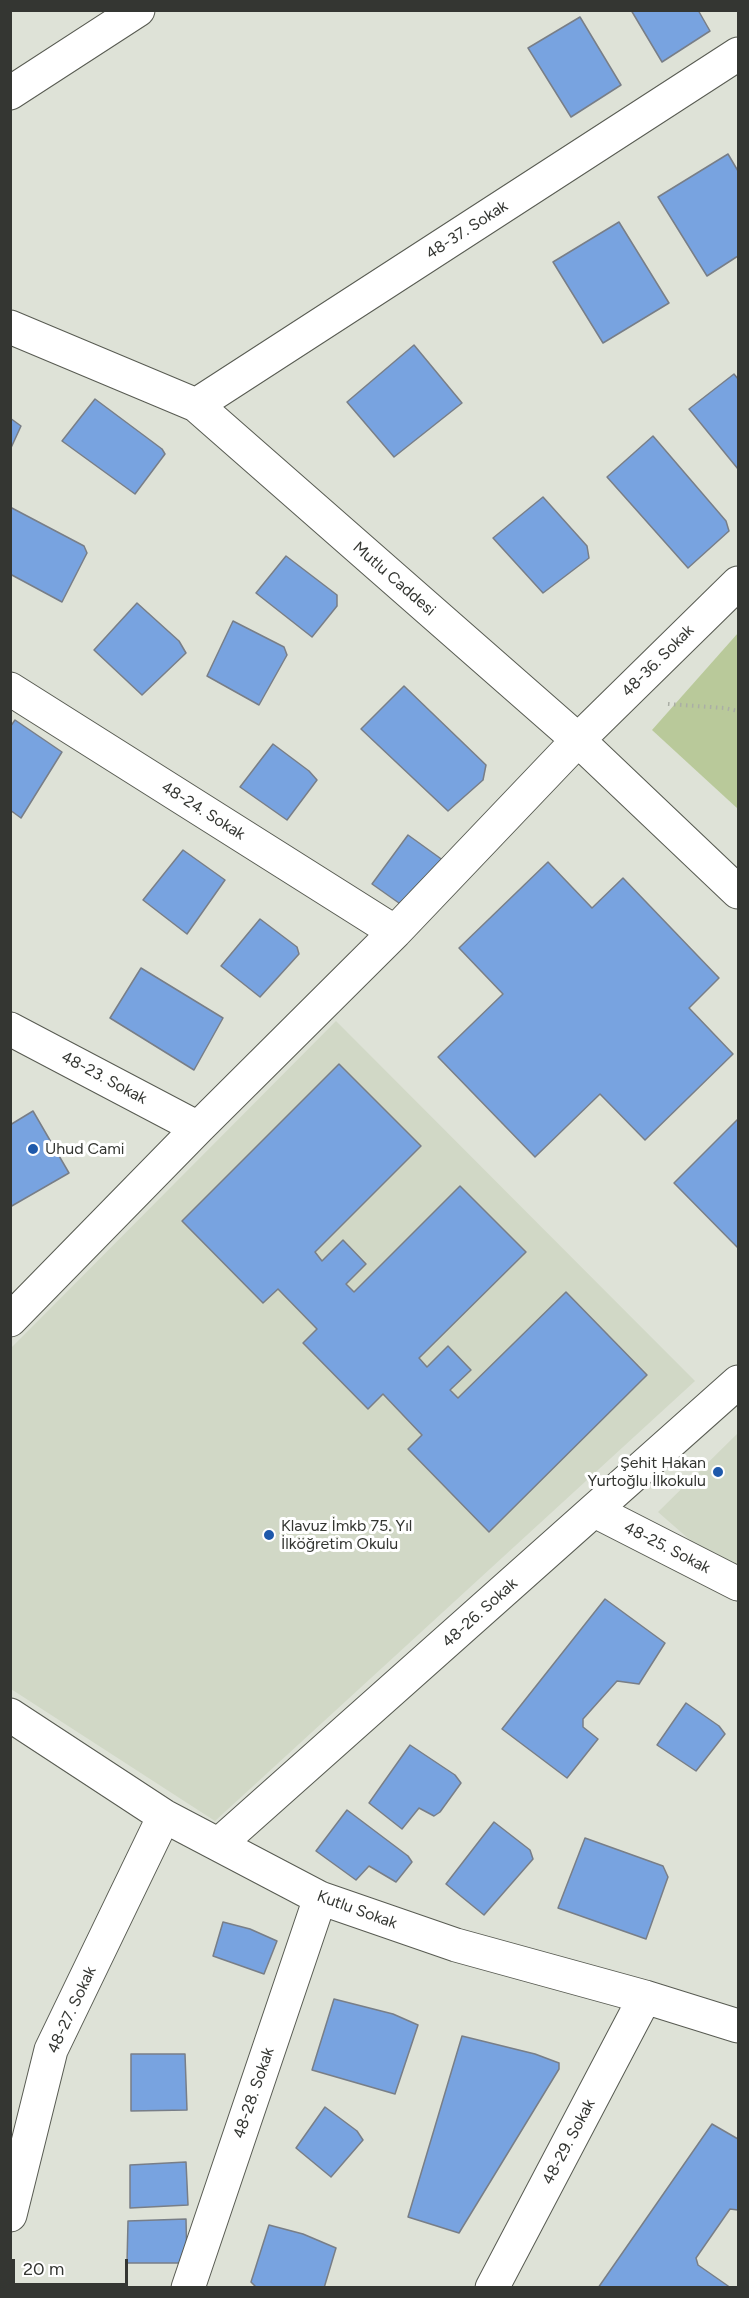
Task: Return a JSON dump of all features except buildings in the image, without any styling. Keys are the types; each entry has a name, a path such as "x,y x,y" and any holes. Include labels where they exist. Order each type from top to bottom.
{"street":[{"path":"10,93 138,10"},
{"name":"48-37. Sokak","path":"196,405 738,54"},
{"name":"Mutlu Caddesi","path":"10,327 196,405 578,740 738,892"},
{"name":"48-36. Sokak","path":"10,1320 395,932 578,740 738,583"},
{"name":"48-24. Sokak","path":"10,689 395,932"},
{"name":"48-23. Sokak","path":"10,1029 198,1128"},
{"name":"48-26. Sokak","path":"219,1844 738,1382"},
{"name":"48-25. Sokak","path":"595,1511 738,1584"},
{"name":"Kutlu Sokak","path":"10,1715 164,1816 320,1898 456,1945 645,1997 738,2026"},
{"name":"48-27. Sokak","path":"10,2215 51,2050 164,1816"},
{"name":"48-28. Sokak","path":"188,2288 320,1898"},
{"name":"48-29. Sokak","path":"492,2288 645,1997"}],"path":[{"path":"619,700 738,711"}],"shaded area":[{"name":"Klavuz İmkb 75. Yıl İlköğretim Okulu","path":"336,1021 695,1381 215,1821 11,1689 10,1349"},
{"name":"Şehit Hakan Yurtoğlu İlkokulu","path":"738,1433 738,1572 714,1561 658,1512"}],"green space":[{"path":"738,633 738,809 652,730"}],"place":[{"name":"Uhud Cami","path":"33,1149"},
{"name":"Şehit Hakan Yurtoğlu İlkokulu","path":"718,1472"},
{"name":"Klavuz İmkb 75. Yıl İlköğretim Okulu","path":"269,1535"}]}
